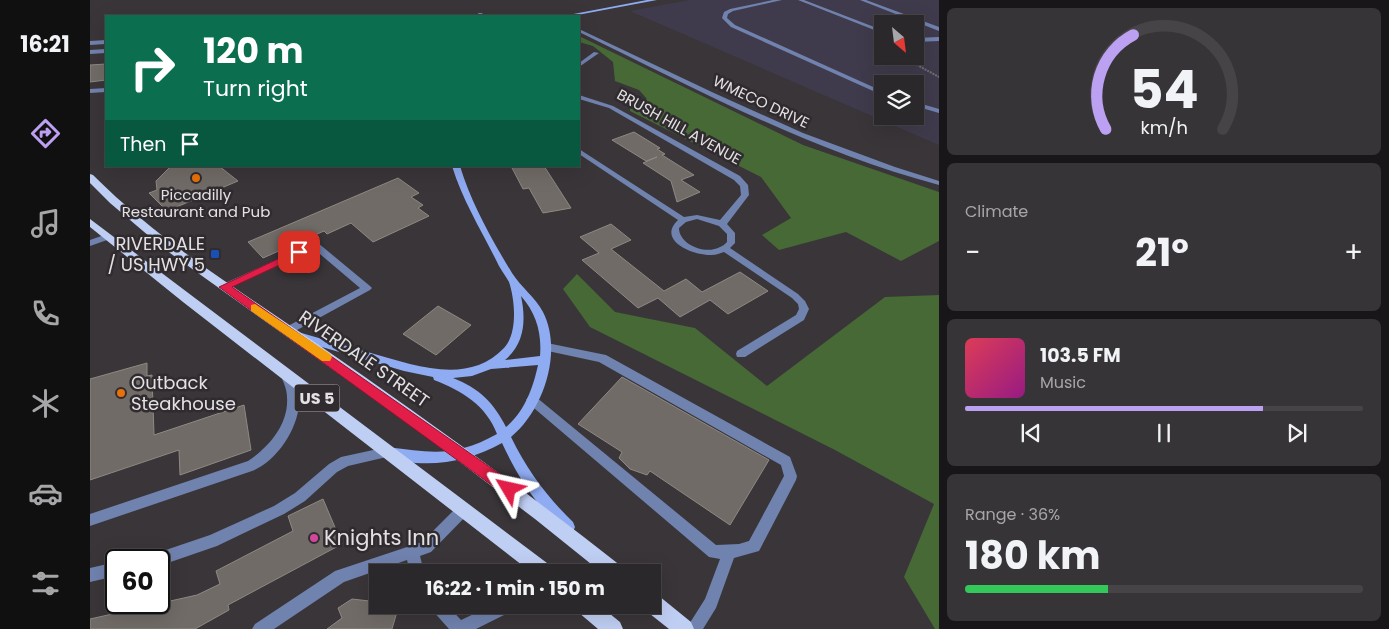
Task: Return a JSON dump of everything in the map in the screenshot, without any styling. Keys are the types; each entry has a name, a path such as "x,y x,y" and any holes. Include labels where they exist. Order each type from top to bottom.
{"main road":[{"name":"RIVERDALE STREET","path":"90,177 143,227 224,287 463,455 605,564"},
{"name":"US 5","path":"90,222 106,237 535,564"},
{"path":"661,610 684,629"},
{"path":"596,614 613,629"}],"street":[{"path":"571,15 655,0"},
{"path":"780,0 732,10 726,13 724,18 733,26 874,89"},
{"path":"800,0 874,29"},
{"path":"862,0 939,28"},
{"name":"WMECO DRIVE","path":"580,30 813,140 881,165 939,183"},
{"path":"924,40 939,39"},
{"path":"90,43 105,42"},
{"path":"90,52 105,51"},
{"path":"580,64 596,53"},
{"path":"90,91 105,90"},
{"name":"BRUSH HILL AVENUE","path":"580,98 611,107 737,178 744,185 745,195 722,224"},
{"path":"924,107 939,111"},
{"path":"580,152 683,220"},
{"path":"456,167 468,199 513,281 518,310 518,331 508,350 490,365"},
{"path":"725,249 732,238 728,229 722,224 706,218 683,220 675,226 674,232 680,242 703,252 725,249 795,296 804,309 800,318 741,354"},
{"path":"90,243 106,237"},
{"path":"224,287 315,245 367,288 290,332"},
{"path":"170,555 212,541 280,510 300,497 333,468 345,461 387,452 432,458 463,455 486,447 506,435 519,424 532,400 545,360 547,347 545,334 535,306 527,293 513,281"},
{"path":"290,332 460,384 478,395 488,404 506,435 518,462 544,503 598,558"},
{"path":"532,400 714,552 739,552 754,546 792,476 786,461 602,358 547,347"},
{"path":"416,370 444,374 462,373 490,365 545,360"},
{"path":"90,520 252,465 264,458 282,432 292,408 293,396 286,374"},
{"path":"260,629 340,576 430,544 464,509"},
{"path":"412,551 415,564"},
{"path":"694,629 711,603 729,552"},
{"path":"90,574 105,571"},
{"path":"445,614 459,629 490,614"}],"path":[{"path":"917,65 939,77"}],"shaded area":[{"path":"690,0 939,0 939,145 893,125 924,125 924,75 874,75 874,117 630,11"}],"green space":[{"path":"580,36 803,145 939,192 939,241 901,261 846,232 779,250 762,235 791,218 761,177 630,111 630,103 647,99 639,90 615,81 613,62 593,46 580,42"},
{"path":"577,274 615,312 695,328 767,386 885,297 939,295 939,629 935,629 904,577 934,504 835,450 590,327 563,289"}],"building":[{"path":"105,64 105,80 90,82 90,65"},
{"path":"634,132 660,148 657,149 665,154 662,155 694,175 681,180 700,192 677,202 671,181 643,163 657,157 646,161 612,140"},
{"path":"170,167 220,167 238,181 167,211 149,193 157,190 156,181"},
{"path":"512,167 545,167 571,208 543,213 529,188 523,189"},
{"path":"398,178 419,193 411,197 423,205 418,208 429,216 373,242 351,223 327,234 324,231 263,258 248,242"},
{"path":"611,224 631,240 611,249 664,291 686,279 702,292 740,272 768,291 728,314 710,300 680,317 658,298 638,308 582,260 599,253 580,237"},
{"path":"438,306 471,325 436,355 403,334"},
{"path":"147,363 147,376 152,375 154,435 244,405 251,450 180,475 179,450 90,480 90,379"},
{"path":"622,377 769,460 730,525 650,471 647,475 630,469 619,458 622,452 578,424"},
{"path":"323,499 342,544 228,605 229,610 195,629 90,629 90,619 112,614 170,614 170,601 197,595 220,584 216,571 293,531 288,516"},
{"path":"352,599 369,601 369,614 396,614 392,629 327,629 342,618 338,608"}],"slow traffic":[{"path":"255,308 326,357"}],"place":[{"name":"Piccadilly Restaurant and Pub","path":"196,178"},
{"name":"RIVERDALE / US HWY 5","path":"215,254"},
{"name":"Outback Steakhouse","path":"121,393"},
{"name":"Knights Inn","path":"314,538"}],"route":[{"path":"299,252 224,287 323,355 509,489"}]}
